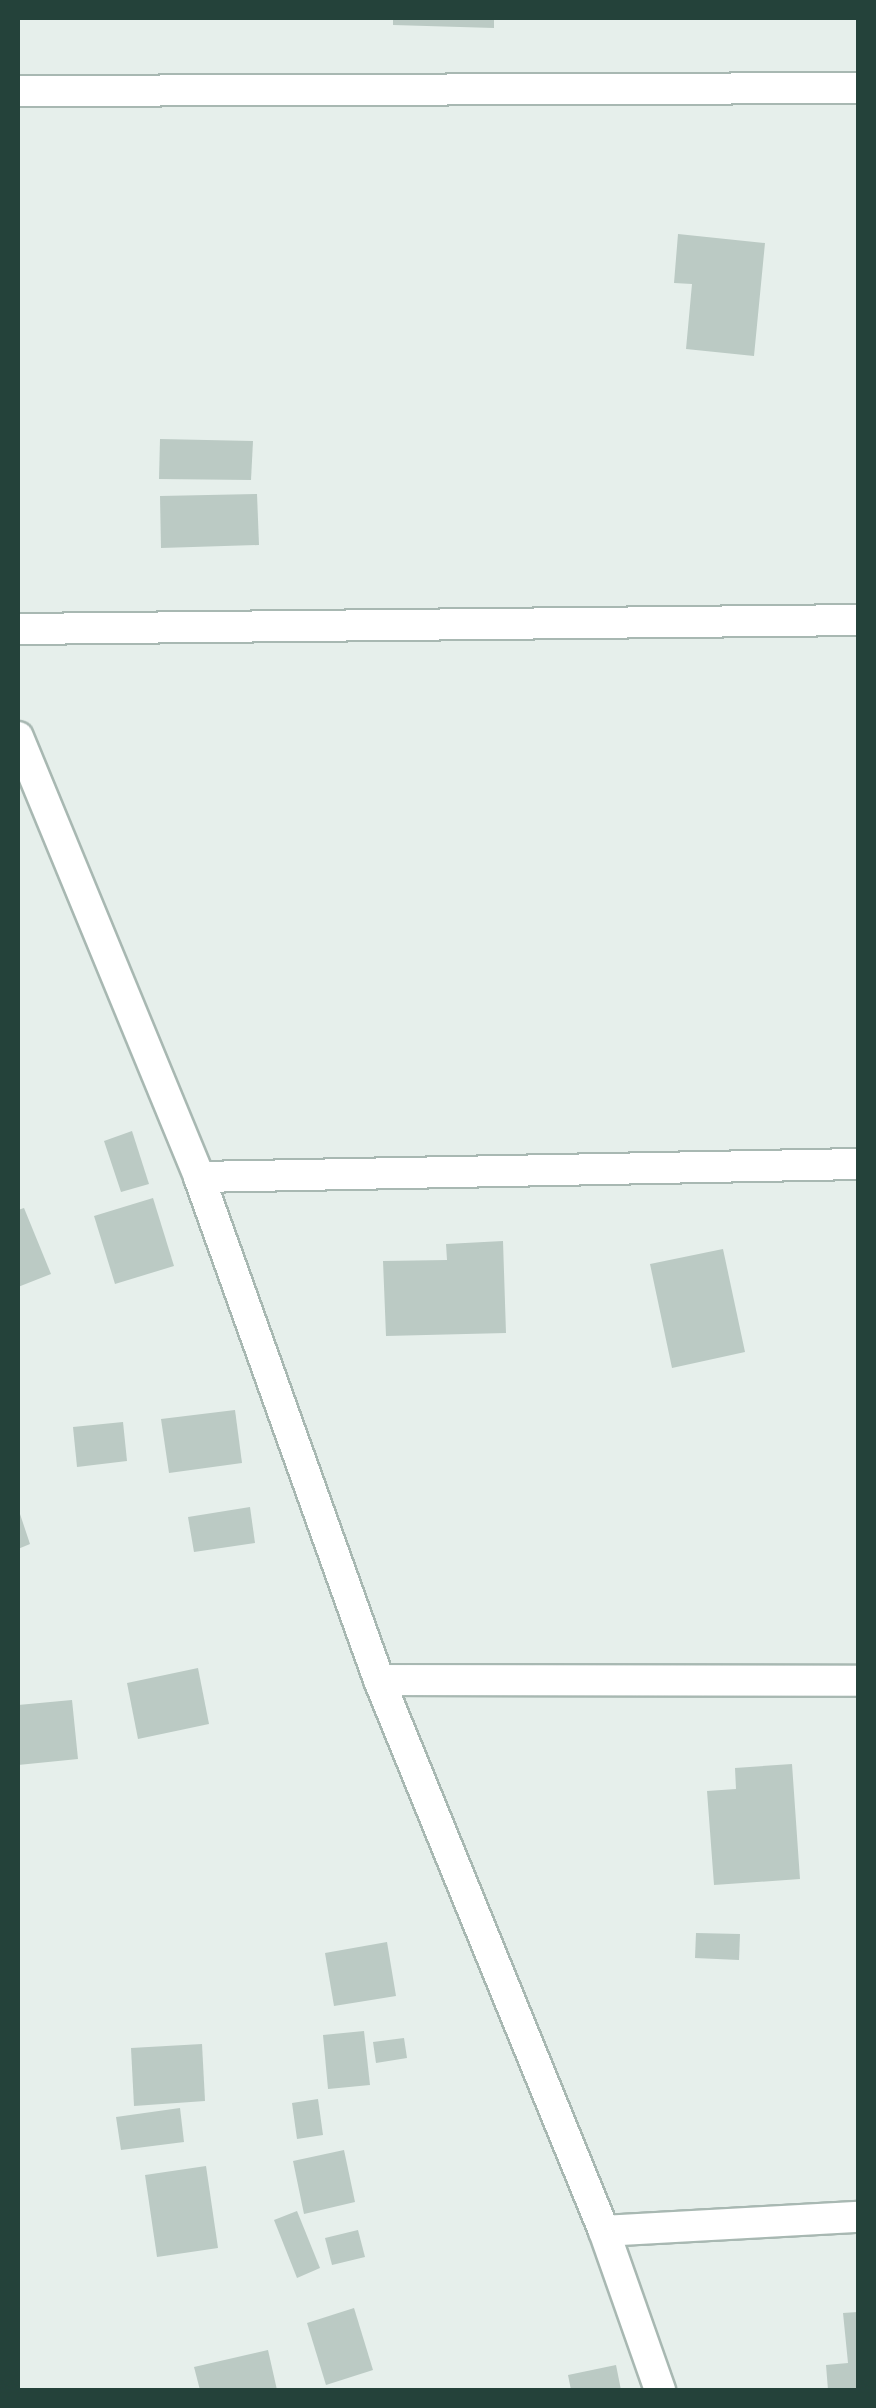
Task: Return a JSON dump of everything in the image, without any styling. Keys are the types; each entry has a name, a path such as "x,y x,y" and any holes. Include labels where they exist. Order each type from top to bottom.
{"street":[{"path":"18,91 858,88"},
{"path":"18,629 858,620"},
{"path":"18,737 199,1177 380,1680 604,2231 660,2390"},
{"path":"199,1177 858,1164"},
{"path":"380,1680 858,1681"},
{"path":"604,2231 858,2217"}],"building":[{"path":"393,18 494,18 494,28 393,25"},
{"path":"678,234 765,243 754,356 686,349 692,284 674,283"},
{"path":"160,439 253,441 251,480 159,479"},
{"path":"257,494 259,545 161,548 160,496"},
{"path":"132,1131 149,1184 121,1192 104,1141"},
{"path":"153,1198 174,1266 115,1284 94,1216"},
{"path":"24,1208 51,1274 18,1287 18,1210"},
{"path":"503,1241 506,1333 386,1336 383,1261 447,1260 446,1244"},
{"path":"723,1249 745,1352 672,1368 650,1264"},
{"path":"235,1410 242,1463 169,1473 161,1419"},
{"path":"123,1422 127,1461 77,1467 73,1427"},
{"path":"250,1507 255,1543 194,1552 188,1517"},
{"path":"18,1508 30,1544 18,1549"},
{"path":"198,1668 209,1724 138,1739 127,1683"},
{"path":"72,1700 78,1759 18,1765 18,1705"},
{"path":"792,1764 800,1879 714,1885 707,1791 736,1789 735,1768"},
{"path":"696,1933 740,1934 739,1960 695,1958"},
{"path":"387,1942 396,1996 334,2006 325,1953"},
{"path":"364,2031 370,2085 328,2089 323,2035"},
{"path":"404,2038 407,2058 376,2063 373,2042"},
{"path":"202,2044 205,2101 134,2106 131,2048"},
{"path":"318,2099 323,2135 297,2139 292,2103"},
{"path":"180,2108 184,2142 121,2150 116,2117"},
{"path":"344,2150 355,2202 304,2214 293,2161"},
{"path":"206,2166 218,2248 157,2257 145,2175"},
{"path":"297,2211 320,2268 297,2278 274,2220"},
{"path":"358,2230 365,2257 332,2265 325,2238"},
{"path":"354,2308 373,2370 326,2385 307,2323"},
{"path":"858,2312 858,2390 828,2390 826,2365 848,2363 843,2313"},
{"path":"268,2350 277,2390 200,2390 194,2367"},
{"path":"616,2365 621,2390 571,2390 568,2375"}]}
